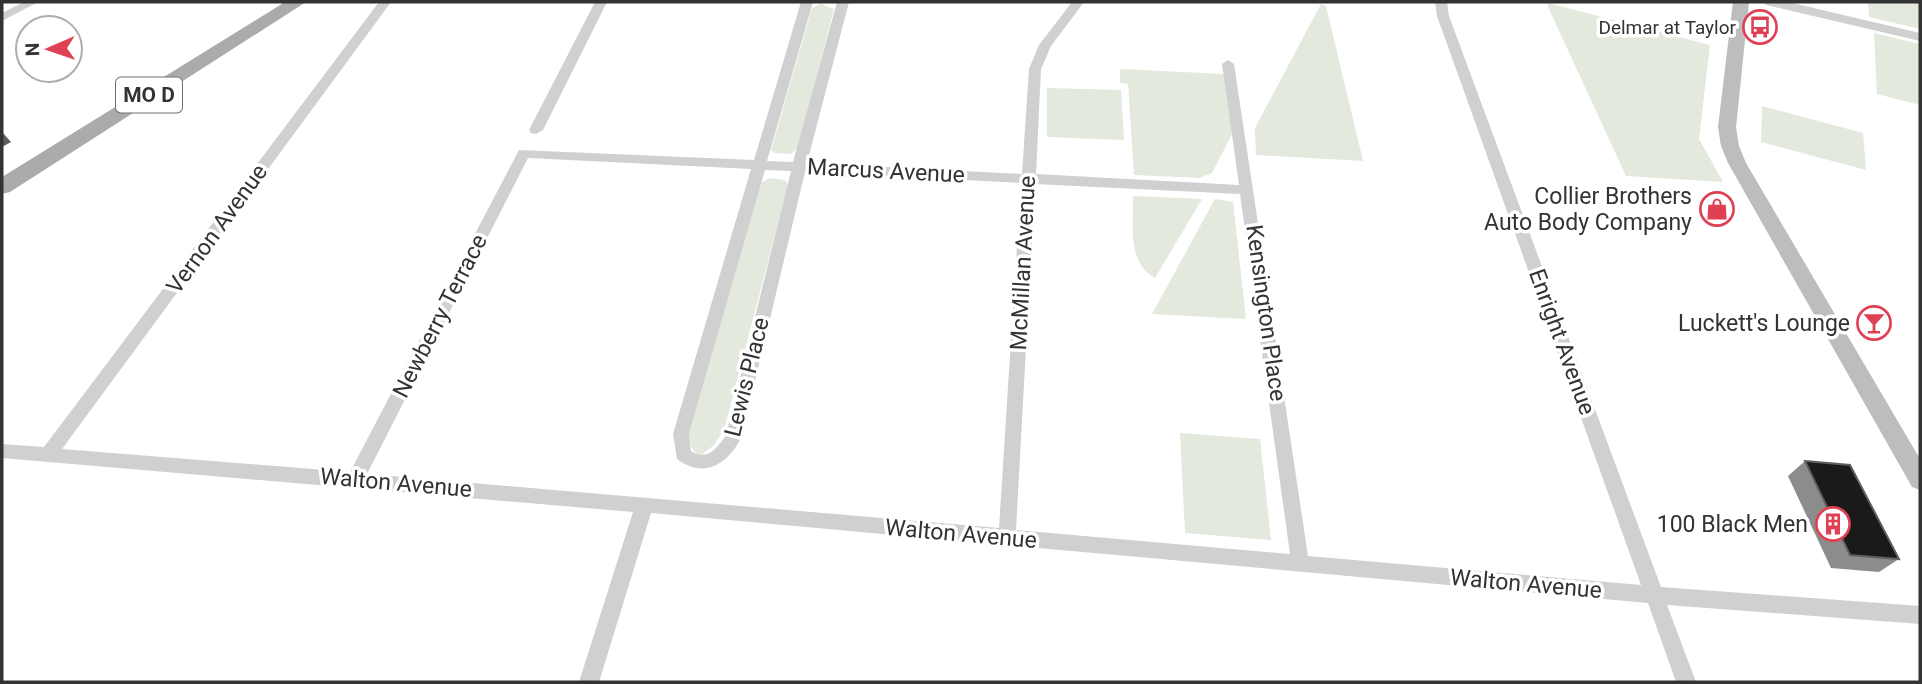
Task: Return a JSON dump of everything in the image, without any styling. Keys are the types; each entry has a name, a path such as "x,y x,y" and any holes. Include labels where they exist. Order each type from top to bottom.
{"main road":[{"path":"1741,2 1727,127 1730,146 1744,175 1920,480"},
{"name":"MO D","path":"2,187 292,3"}],"street":[{"path":"2,18 32,2"},
{"name":"Vernon Avenue","path":"48,455 385,2"},
{"path":"536,130 601,2"},
{"name":"Lewis Place","path":"807,2 681,434 683,454 696,462 715,461 723,455 734,436 799,167 843,2"},
{"name":"McMillan Avenue","path":"1007,538 1028,178 1038,57 1078,2"},
{"name":"Enright Avenue","path":"1441,2 1453,43 1686,682"},
{"path":"1771,2 1920,37"},
{"name":"Kensington Place","path":"1228,64 1300,563"},
{"name":"Marcus Avenue","path":"524,153 1248,190"},
{"name":"Newberry Terrace","path":"355,480 524,153"},
{"name":"Walton Avenue","path":"2,451 1654,595 1920,615"},
{"path":"589,682 644,506"}],"shaded area":[{"path":"1868,2 1920,2 1920,29 1869,17"},
{"path":"1548,3 1710,45 1699,139 1723,182 1626,176"},
{"path":"821,4 834,9 798,147 791,154 774,153 771,150 812,8"},
{"path":"1321,4 1326,6 1363,161 1256,155 1255,128"},
{"path":"1874,33 1920,44 1920,105 1877,94"},
{"path":"1120,69 1224,74 1232,134 1212,173 1199,178 1134,175 1128,84 1120,83"},
{"path":"1047,88 1121,90 1124,140 1047,137"},
{"path":"1762,106 1863,133 1866,170 1761,142"},
{"path":"770,178 785,180 788,185 724,430 714,445 699,457 691,447 689,434 761,183"},
{"path":"1133,196 1202,199 1155,278 1139,262 1136,252"},
{"path":"1215,199 1233,202 1246,319 1152,314"},
{"path":"1180,433 1260,439 1271,540 1185,533"}],"building":[{"path":"1805,461 1850,465 1899,559 1850,555"}],"place":[{"name":"Delmar at Taylor","path":"1760,27"},
{"name":"Collier Brothers Auto Body Company","path":"1717,209"},
{"name":"Luckett's Lounge","path":"1874,323"},
{"name":"100 Black Men","path":"1833,524"}]}
